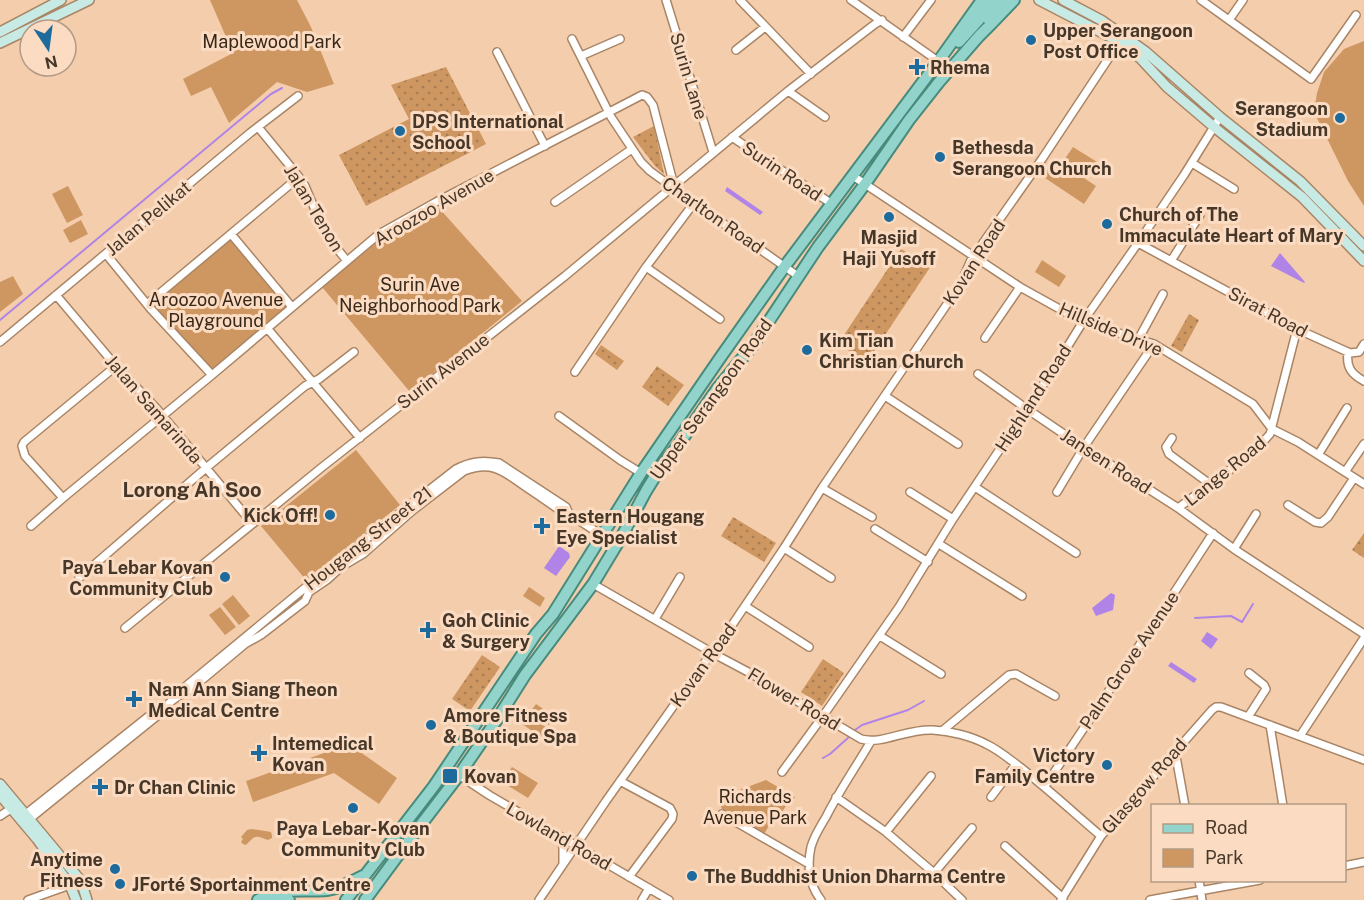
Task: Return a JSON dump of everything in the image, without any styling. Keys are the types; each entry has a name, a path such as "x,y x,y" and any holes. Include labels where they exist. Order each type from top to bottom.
{"main road":[{"path":"0,32 61,0"},
{"path":"0,43 85,0"},
{"name":"Upper Serangoon Road","path":"346,900 440,778 530,643 553,614 641,472 785,266 982,0"},
{"path":"917,89 978,21 993,0"},
{"path":"979,36 986,22 1003,0"},
{"name":"Upper Serangoon Road","path":"367,899 459,776 525,675 593,584 659,470 717,389 753,345 818,247 866,184 909,120 979,36 1014,0"},
{"path":"1039,0 1146,52 1220,117 1300,182 1364,246"},
{"path":"1063,0 1095,16 1122,39 1167,87 1302,197 1364,261"},
{"path":"0,784 14,807"},
{"path":"0,795 14,807 81,881 87,900"},
{"path":"25,819 70,885 76,900"},
{"path":"258,900 266,894 278,891 336,888 368,874"},
{"path":"265,900 289,900"}],"street":[{"name":"Surin Lane","path":"666,0 713,152"},
{"path":"740,0 811,74"},
{"path":"853,0 939,60"},
{"path":"904,37 931,0"},
{"path":"1201,0 1311,79 1356,15"},
{"path":"1228,20 1243,0"},
{"name":"Surin Avenue","path":"125,628 424,385 565,276 713,152 881,20"},
{"path":"736,50 765,27"},
{"name":"Charlton Road","path":"572,39 609,113 641,162 694,203 798,276"},
{"path":"581,56 620,39"},
{"name":"Kovan Road","path":"539,900 784,549 822,488 960,285 973,257 1122,39"},
{"path":"497,52 545,146"},
{"path":"789,91 825,117"},
{"name":"Aroozoo Avenue","path":"31,526 379,234 444,198 642,95 649,99 655,112 672,178 672,187"},
{"name":"Jalan Pelikat","path":"0,342 298,96"},
{"name":"Highland Road","path":"782,772 880,636 953,519 1083,322 1192,163 1220,117"},
{"name":"Jalan Tenon","path":"258,127 305,186 321,224 347,261"},
{"name":"Surin Road","path":"732,137 832,204"},
{"path":"555,202 632,149"},
{"path":"1192,163 1234,189"},
{"name":"Hillside Drive","path":"853,176 1020,287 1083,322 1154,344 1253,404 1272,429 1298,442 1364,484"},
{"path":"147,304 299,177"},
{"path":"575,372 646,267 694,203"},
{"path":"1171,261 1200,215"},
{"path":"231,234 292,307"},
{"name":"Sirat Road","path":"1138,243 1297,329 1348,352"},
{"path":"106,254 147,304 212,375"},
{"path":"646,267 720,319"},
{"path":"985,338 1020,287"},
{"path":"1138,340 1163,294"},
{"name":"Jalan Samarinda","path":"56,295 252,523"},
{"path":"267,328 360,438"},
{"name":"Lange Road","path":"1178,508 1253,453 1270,434 1297,329"},
{"path":"1057,492 1083,447 1154,344"},
{"path":"1364,344 1359,352 1352,354 1348,352 1347,360 1353,374 1364,381"},
{"path":"79,578 305,386 326,374 354,352"},
{"path":"63,498 25,456 22,446 116,366"},
{"name":"Jansen Road","path":"978,374 1083,447 1178,508 1234,549 1364,633"},
{"path":"885,396 958,444"},
{"path":"1318,454 1347,408"},
{"path":"559,416 620,460 641,472"},
{"path":"1172,438 1166,447 1168,454 1210,484"},
{"path":"1345,472 1364,444"},
{"name":"Hougang Street 21","path":"25,819 162,712 165,706 180,694 190,690 245,644 261,635 305,601 309,592 341,567 363,554 464,471 473,467 486,466 501,470 562,512 569,514 617,545"},
{"path":"1288,505 1315,522 1321,523 1328,518 1354,478"},
{"path":"975,487 1076,553"},
{"path":"822,488 872,517"},
{"path":"910,492 953,519"},
{"path":"1234,549 1256,514"},
{"path":"875,529 928,562"},
{"name":"Palm Grove Avenue","path":"1045,786 1213,533"},
{"path":"939,544 1022,596"},
{"path":"784,549 831,578"},
{"path":"655,619 680,577"},
{"name":"Flower Road","path":"593,584 857,737 871,741"},
{"path":"745,606 808,647"},
{"path":"880,636 941,674"},
{"path":"1300,736 1364,638"},
{"path":"942,731 1013,673 1055,696"},
{"path":"1248,717 1266,689 1249,673"},
{"name":"Glasgow Road","path":"1062,899 1101,836 1216,707 1364,760"},
{"path":"1270,726 1283,804"},
{"path":"819,899 811,881 808,864 812,844 836,797 871,741 915,731 942,731 986,744 1045,786 1101,836"},
{"path":"1175,751 1185,804"},
{"path":"991,797 1014,767"},
{"name":"Lowland Road","path":"459,776 669,900"},
{"path":"886,832 931,776"},
{"name":"Lowland Road","path":"620,781 670,808 673,812 672,819 629,877"},
{"path":"836,797 886,832 962,900"},
{"path":"0,816 14,807"},
{"path":"722,814 808,864"},
{"path":"934,873 972,828"},
{"path":"562,837 562,865"},
{"path":"1005,846 1062,899"},
{"path":"1346,866 1364,862"},
{"path":"28,900 81,881"},
{"path":"1199,882 1202,900"},
{"path":"1150,900 1249,882"},
{"path":"642,900 649,888"}],"green space":[{"name":"Maplewood Park","path":"210,0 297,0 311,27 334,84 307,92 277,82 229,123 211,87 191,96 183,79 233,53"},
{"name":"Serangoon Stadium","path":"1364,41 1364,206 1348,181 1314,112 1324,72 1344,49"},
{"path":"446,67 486,144 366,206 339,155 409,119 391,85"},
{"path":"654,126 664,174 633,137"},
{"path":"1073,147 1097,162 1088,176 1064,160"},
{"path":"1054,158 1096,186 1084,204 1042,176"},
{"path":"68,186 83,215 67,223 52,194"},
{"name":"Surin Ave Neighborhood Park","path":"439,208 522,301 410,392 322,287 381,236"},
{"path":"81,220 88,234 70,243 63,230"},
{"name":"Aroozoo Avenue Playground","path":"231,239 288,307 210,371 153,305"},
{"path":"901,249 931,266 867,362 838,344"},
{"path":"1042,260 1066,276 1059,287 1035,272"},
{"path":"13,276 23,294 0,312 0,282"},
{"path":"1189,314 1199,320 1182,352 1171,346"},
{"path":"601,345 624,361 617,370 595,354"},
{"path":"657,366 684,385 668,406 642,387"},
{"name":"Kick Off!","path":"356,450 400,505 306,580 261,526"},
{"path":"733,517 776,543 764,562 721,536"},
{"path":"1364,533 1364,558 1352,550"},
{"path":"529,587 545,598 540,607 523,596"},
{"path":"233,595 250,616 239,625 222,604"},
{"path":"220,607 236,627 225,635 209,615"},
{"path":"482,655 500,667 470,711 452,699"},
{"path":"823,659 844,673 822,706 801,692"},
{"path":"536,704 555,717 549,725 530,712"},
{"path":"528,715 547,728 541,737 522,724"},
{"path":"349,744 397,778 379,804 334,773 253,802 246,781"},
{"path":"512,767 538,783 528,798 502,782"},
{"name":"Richards Avenue Park","path":"766,780 795,797 790,800 782,812 778,810 763,836 723,812 718,798"},
{"path":"247,830 271,832 272,838 268,840 255,837 246,845 243,844 241,837"}],"shaded area":[{"path":"727,187 763,212 760,215 725,191"},
{"path":"1280,253 1305,282 1304,283 1271,266"},
{"path":"559,546 569,553 570,557 556,576 544,568"},
{"path":"1111,593 1115,595 1113,610 1096,616 1092,608"},
{"path":"1207,632 1218,639 1211,649 1201,641"},
{"path":"1171,662 1197,679 1194,683 1168,666"}],"waterway":[{"path":"0,320 271,94 282,88"},
{"path":"1195,618 1231,616 1242,622 1253,604"},
{"path":"855,730 862,725 908,710 924,701"},
{"path":"823,758 849,737"}],"place":[{"name":"Upper Serangoon Post Office","path":"1031,40"},
{"name":"Rhema","path":"917,67"},
{"name":"Serangoon Stadium","path":"1340,118"},
{"name":"DPS International School","path":"400,131"},
{"name":"Bethesda Serangoon Church","path":"940,157"},
{"name":"Masjid Haji Yusoff","path":"889,217"},
{"name":"Church of The Immaculate Heart of Mary","path":"1107,224"},
{"name":"Kim Tian Christian Church","path":"807,350"},
{"name":"Kick Off!","path":"330,515"},
{"name":"Eastern Hougang Eye Specialist","path":"542,526"},
{"name":"Paya Lebar Kovan Community Club","path":"225,577"},
{"name":"Goh Clinic & Surgery","path":"428,630"},
{"name":"Nam Ann Siang Theon Medical Centre","path":"134,699"},
{"name":"Amore Fitness & Boutique Spa","path":"431,725"},
{"name":"Intemedical Kovan","path":"259,753"},
{"name":"Victory Family Centre","path":"1107,765"},
{"name":"Kovan","path":"450,776"},
{"name":"Dr Chan Clinic","path":"100,787"},
{"name":"Paya Lebar-Kovan Community Club","path":"353,808"},
{"name":"Anytime Fitness","path":"115,869"},
{"name":"The Buddhist Union Dharma Centre","path":"692,876"},
{"name":"JForté Sportainment Centre","path":"120,884"}],"district":[{"name":"Lorong Ah Soo","path":"192,490"}]}
